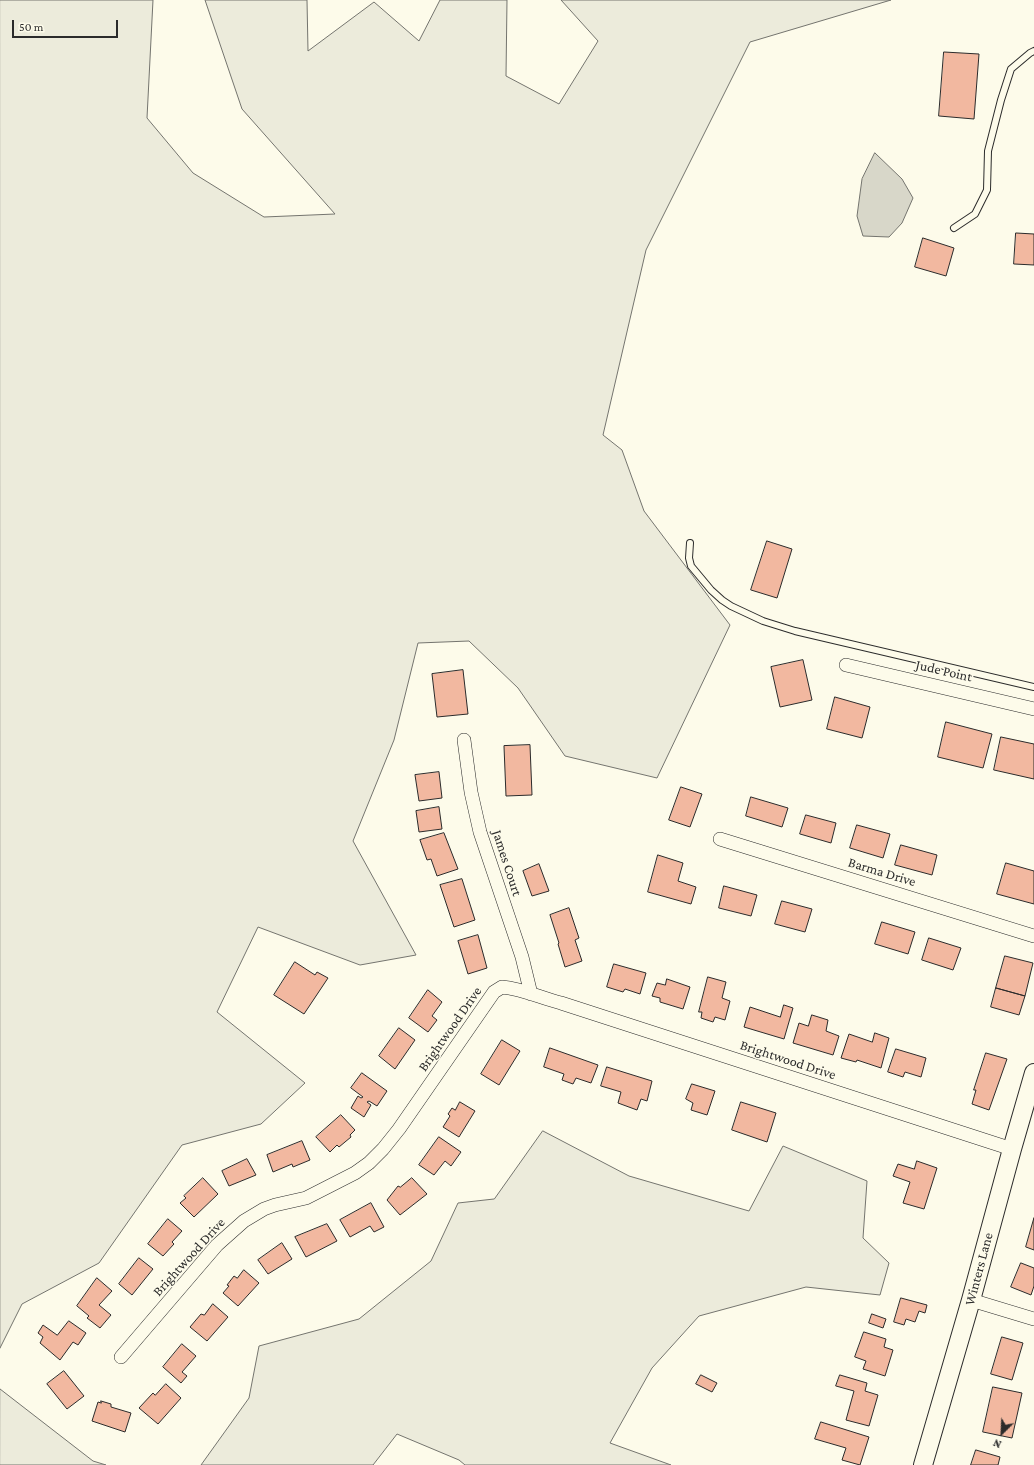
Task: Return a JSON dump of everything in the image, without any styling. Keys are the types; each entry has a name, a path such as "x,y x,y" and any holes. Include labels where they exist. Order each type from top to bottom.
{"street":[{"name":"Jude Point","path":"846,665 1034,709"},
{"name":"James Court","path":"464,740 471,792 480,832 522,957 532,994"},
{"name":"Barma Drive","path":"720,839 1034,936"},
{"name":"Brightwood Drive","path":"121,1357 218,1245 244,1221 264,1209 293,1200 306,1198 355,1174 383,1149 399,1129 494,992 502,987 517,989 1012,1149"},
{"name":"Winters Lane","path":"923,1465 971,1300 1034,1073"},
{"path":"971,1300 1034,1319"}],"lane":[{"path":"954,228 975,214 987,190 988,151 1001,100 1012,69 1034,51"},
{"path":"690,543 689,558 691,566 711,590 731,606 763,621 803,633 1034,687"}],"shaded area":[{"path":"0,0 153,0 147,118 193,173 264,217 335,214 242,109 205,0 307,0 308,51 374,2 419,41 440,0 507,0 506,76 559,104 598,41 561,0 891,0 750,42 646,250 603,435 622,450 644,511 730,625 657,778 565,756 518,688 469,641 418,643 394,740 353,841 416,955 360,965 258,927 217,1012 305,1083 261,1124 182,1145 99,1263 22,1304 0,1348"},
{"path":"875,153 902,179 913,198 902,223 889,237 863,236 857,216 862,179"},
{"path":"543,1131 629,1176 749,1211 783,1146 867,1181 863,1238 889,1263 880,1295 806,1287 699,1316 652,1368 610,1443 671,1465 465,1465 459,1460 397,1434 373,1465 201,1465 249,1398 259,1346 359,1319 431,1261 458,1203 494,1199"},
{"path":"0,1389 93,1461 106,1465 0,1465"}],"building":[{"path":"944,52 979,54 974,119 939,116"},
{"path":"1016,233 1034,234 1034,265 1014,264"},
{"path":"923,238 954,248 946,276 915,267"},
{"path":"767,541 792,549 777,598 751,590"},
{"path":"803,660 812,700 780,707 771,667"},
{"path":"463,670 468,714 437,717 432,674"},
{"path":"835,697 870,707 862,738 827,729"},
{"path":"946,722 992,734 983,768 938,757"},
{"path":"1001,737 1034,744 1034,779 994,770"},
{"path":"530,745 532,795 506,796 504,746"},
{"path":"439,772 442,798 419,801 415,775"},
{"path":"681,787 702,794 690,827 669,820"},
{"path":"751,797 788,808 782,827 746,816"},
{"path":"439,807 442,829 419,832 416,811"},
{"path":"806,815 836,823 831,843 800,834"},
{"path":"857,825 890,834 883,858 850,848"},
{"path":"444,833 458,869 437,876 431,859 427,860 420,840"},
{"path":"901,845 937,855 932,875 895,865"},
{"path":"658,855 683,863 678,881 696,887 691,904 648,892"},
{"path":"1006,863 1034,871 1034,904 997,894"},
{"path":"539,864 549,891 532,896 523,871"},
{"path":"462,879 475,920 454,927 440,885"},
{"path":"724,886 757,895 751,916 719,908"},
{"path":"782,901 812,909 805,932 775,924"},
{"path":"569,908 579,938 575,940 582,961 565,967 550,915"},
{"path":"882,922 915,932 908,954 875,944"},
{"path":"478,935 487,968 468,974 458,941"},
{"path":"929,938 961,948 953,970 922,960"},
{"path":"1005,956 1033,963 1025,996 996,988"},
{"path":"295,962 315,975 317,972 328,978 304,1014 274,995"},
{"path":"614,964 646,973 640,994 625,989 623,992 607,987"},
{"path":"708,977 726,982 722,998 730,1001 725,1020 715,1017 713,1022 701,1018 702,1012 699,1012"},
{"path":"667,979 690,987 683,1009 660,1002 660,998 652,996 657,983 665,985"},
{"path":"996,988 1025,996 1019,1015 991,1007"},
{"path":"428,990 442,1002 432,1016 437,1020 428,1032 409,1018"},
{"path":"784,1005 793,1008 784,1039 744,1027 750,1007 780,1017"},
{"path":"812,1015 828,1020 826,1031 839,1036 833,1055 793,1043 799,1023 808,1026"},
{"path":"399,1028 415,1040 395,1069 379,1056"},
{"path":"875,1033 889,1038 881,1068 857,1060 856,1062 841,1058 849,1034 872,1042"},
{"path":"502,1040 520,1051 499,1085 481,1074"},
{"path":"550,1048 598,1065 591,1083 576,1078 573,1084 562,1080 564,1074 544,1067"},
{"path":"896,1049 926,1058 921,1077 905,1072 903,1077 888,1072"},
{"path":"986,1053 1007,1059 989,1110 972,1104 976,1090 974,1090"},
{"path":"607,1067 652,1081 647,1101 641,1099 637,1110 618,1103 621,1092 601,1086"},
{"path":"362,1073 387,1091 377,1106 369,1101 367,1102 371,1105 364,1117 351,1108 358,1096 361,1098 363,1097 351,1088"},
{"path":"692,1084 715,1091 707,1115 691,1110 693,1103 686,1099"},
{"path":"460,1102 475,1111 459,1137 443,1127 450,1116 448,1114 452,1108 455,1110"},
{"path":"741,1102 776,1113 767,1142 732,1130"},
{"path":"341,1115 355,1130 350,1135 351,1137 339,1147 337,1145 330,1152 316,1137"},
{"path":"439,1137 461,1152 451,1166 445,1161 434,1175 419,1165"},
{"path":"302,1141 310,1160 293,1167 292,1164 273,1172 267,1155"},
{"path":"247,1159 256,1175 229,1186 222,1171"},
{"path":"917,1161 937,1168 924,1209 903,1203 910,1182 893,1176 898,1164 914,1169"},
{"path":"203,1178 218,1194 194,1217 180,1203 186,1198 184,1196"},
{"path":"412,1178 427,1194 400,1215 387,1200 398,1186 400,1187"},
{"path":"371,1203 384,1227 374,1232 370,1226 350,1237 340,1220"},
{"path":"1034,1218 1034,1250 1026,1247"},
{"path":"168,1219 182,1231 172,1242 174,1244 163,1256 148,1244"},
{"path":"327,1224 337,1241 306,1257 295,1237"},
{"path":"282,1243 292,1259 268,1274 258,1260"},
{"path":"139,1258 153,1269 132,1295 119,1284"},
{"path":"1021,1263 1034,1268 1034,1286 1031,1295 1011,1287"},
{"path":"244,1270 259,1283 238,1306 223,1293 229,1286 227,1285 234,1276 237,1278"},
{"path":"97,1278 112,1291 99,1305 111,1315 100,1328 87,1318 89,1316 77,1306"},
{"path":"901,1298 927,1305 925,1313 919,1311 915,1322 906,1319 904,1325 894,1322"},
{"path":"213,1304 228,1317 207,1341 190,1327 201,1314 204,1315"},
{"path":"872,1314 886,1319 883,1328 869,1323"},
{"path":"69,1321 86,1333 78,1345 73,1342 60,1360 40,1343 43,1337 38,1333 43,1325 57,1335"},
{"path":"864,1332 886,1339 884,1347 893,1350 885,1376 863,1369 866,1361 855,1357"},
{"path":"1002,1337 1023,1343 1012,1380 991,1374"},
{"path":"182,1344 196,1356 182,1372 187,1376 181,1383 163,1367"},
{"path":"64,1371 84,1396 67,1409 47,1384"},
{"path":"701,1375 717,1383 712,1392 696,1384"},
{"path":"840,1375 867,1383 865,1391 878,1395 869,1426 846,1420 854,1391 836,1386"},
{"path":"166,1384 181,1398 158,1424 139,1408 153,1393 155,1395"},
{"path":"993,1387 1022,1393 1012,1438 983,1432"},
{"path":"101,1401 111,1404 111,1407 131,1413 125,1432 92,1421 98,1402 101,1403"},
{"path":"821,1422 869,1437 860,1465 842,1460 846,1448 815,1439"},
{"path":"976,1450 1000,1457 998,1465 971,1465"}]}
